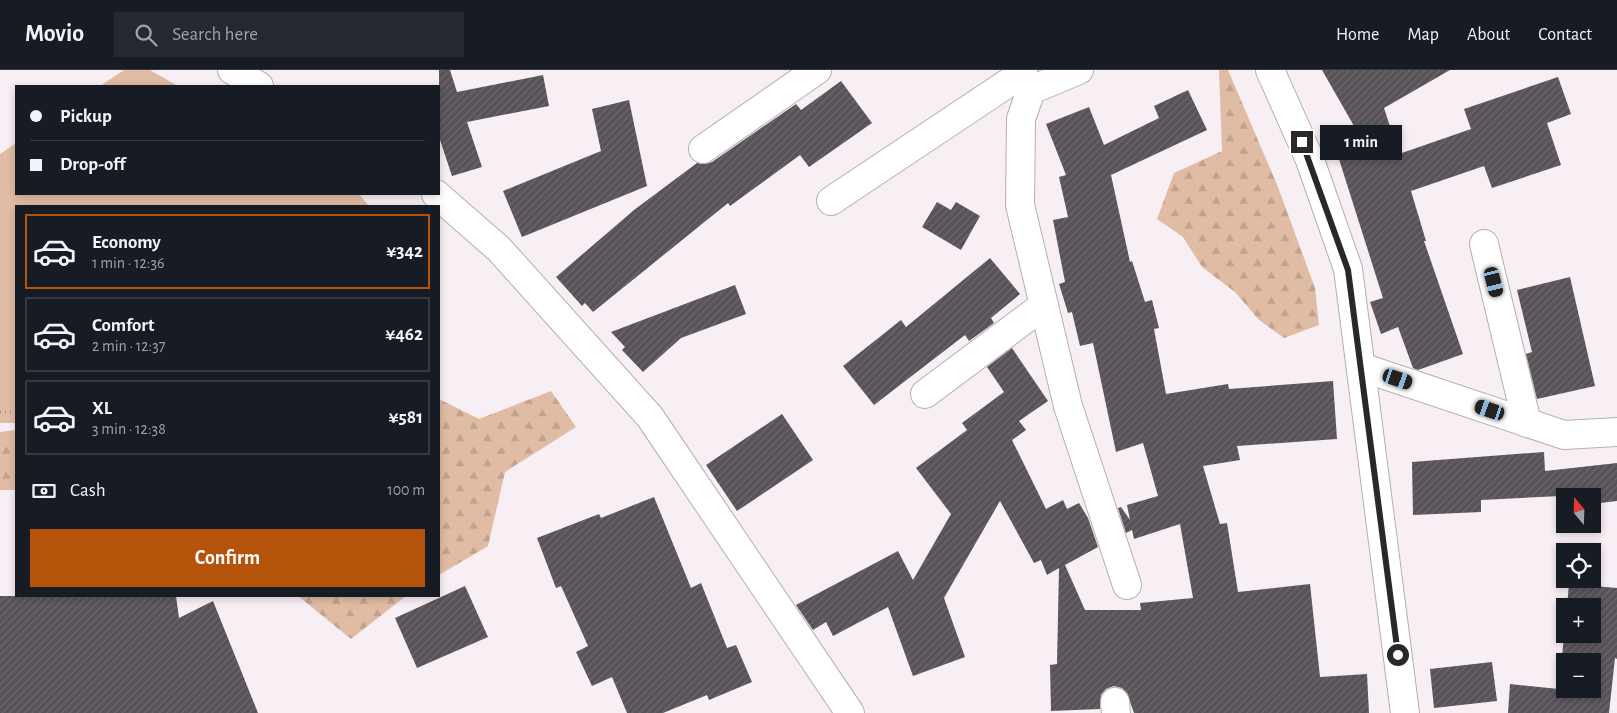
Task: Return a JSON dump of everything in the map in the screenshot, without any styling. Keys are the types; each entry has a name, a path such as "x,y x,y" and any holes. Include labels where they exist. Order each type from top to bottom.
{"street":[{"path":"232,70 257,85"},
{"path":"703,149 817,70"},
{"path":"831,201 1025,78 1079,70"},
{"path":"1270,70 1310,160 1348,270 1405,713"},
{"path":"1025,78 1021,119 1020,205 1068,406 1127,585"},
{"path":"437,195 499,249 650,417 850,713"},
{"path":"1484,244 1527,423"},
{"path":"925,394 1044,305"},
{"path":"1361,367 1564,435 1617,432"}],"path":[{"path":"0,412 15,412"}],"green space":[{"path":"124,70 150,70 176,85 102,85"},
{"path":"1219,70 1228,70 1278,187 1315,288 1319,325 1284,338 1259,320 1235,292 1202,267 1183,237 1157,219 1174,173 1222,151"},
{"path":"15,144 15,195 360,195 368,205 15,205 15,423 0,423 0,154"},
{"path":"551,391 576,427 505,472 488,546 440,574 440,400 479,419"},
{"path":"15,430 15,490 0,490 0,432"},
{"path":"299,597 405,597 351,639"}],"building":[{"path":"439,70 450,70 457,92 543,75 549,106 467,122 482,167 452,176 440,140"},
{"path":"1322,70 1450,70 1384,108 1399,154 1471,129 1464,109 1558,77 1571,114 1547,123 1561,165 1492,188 1484,166 1411,191 1426,241 1424,241 1463,354 1418,370 1413,368 1398,327 1381,334 1370,302 1383,298 1338,156 1366,147"},
{"path":"841,81 872,123 809,167 800,155 730,206 728,203 593,312 585,303 582,306 556,277 634,210 697,163 705,164 712,162 796,104 801,110"},
{"path":"1188,90 1207,130 1111,175 1130,262 1132,261 1145,302 1152,300 1159,328 1154,329 1166,394 1228,384 1229,389 1333,381 1337,439 1237,446 1240,460 1203,466 1220,524 1227,523 1238,592 1310,584 1320,677 1367,674 1369,713 1134,713 1127,693 1122,688 1114,686 1106,689 1101,695 1100,709 1051,711 1050,665 1057,664 1059,568 1047,575 1041,560 1034,563 1000,501 944,598 965,657 913,676 888,607 833,636 826,622 813,630 796,605 898,551 913,580 951,514 916,468 967,430 962,423 1004,392 987,367 1012,348 1048,401 1019,421 1026,430 1012,440 1046,509 1063,500 1067,509 1079,503 1088,518 1098,547 1065,565 1085,610 1141,610 1140,603 1193,598 1180,524 1134,539 1132,530 1126,533 1118,508 1121,507 1130,520 1127,505 1158,496 1143,443 1116,452 1093,343 1080,346 1072,312 1068,313 1059,284 1065,282 1053,220 1068,217 1059,177 1066,175 1046,124 1089,107 1104,145 1159,118 1154,106"},
{"path":"629,100 647,186 522,237 503,191 601,151 592,109"},
{"path":"937,202 951,210 956,202 980,216 961,250 922,227"},
{"path":"990,258 1020,294 991,318 994,323 969,341 965,335 874,405 843,366 901,320 906,327"},
{"path":"1570,277 1595,386 1537,399 1526,354 1532,352 1517,290"},
{"path":"735,285 746,314 681,338 643,372 622,350 625,347 611,332"},
{"path":"782,414 813,460 737,511 706,465"},
{"path":"1544,452 1545,471 1617,463 1617,501 1601,503 1601,488 1556,488 1556,496 1481,500 1481,512 1413,515 1412,462"},
{"path":"654,497 691,588 701,583 727,648 736,645 752,682 709,700 707,695 663,713 627,713 612,677 592,686 576,652 588,646 561,586 556,588 537,538 599,514 601,518"},
{"path":"465,586 488,637 417,668 395,618"},
{"path":"1569,588 1617,588 1617,659 1615,658 1609,713 1508,713 1510,684 1556,689 1556,698 1601,698 1601,653 1562,653 1563,643 1601,643 1601,598 1568,598"},
{"path":"0,596 15,596 176,597 179,618 213,601 258,713 0,713"},
{"path":"1492,662 1497,701 1434,708 1430,669"}],"route":[{"path":"1302,142 1348,270 1398,655"}]}
